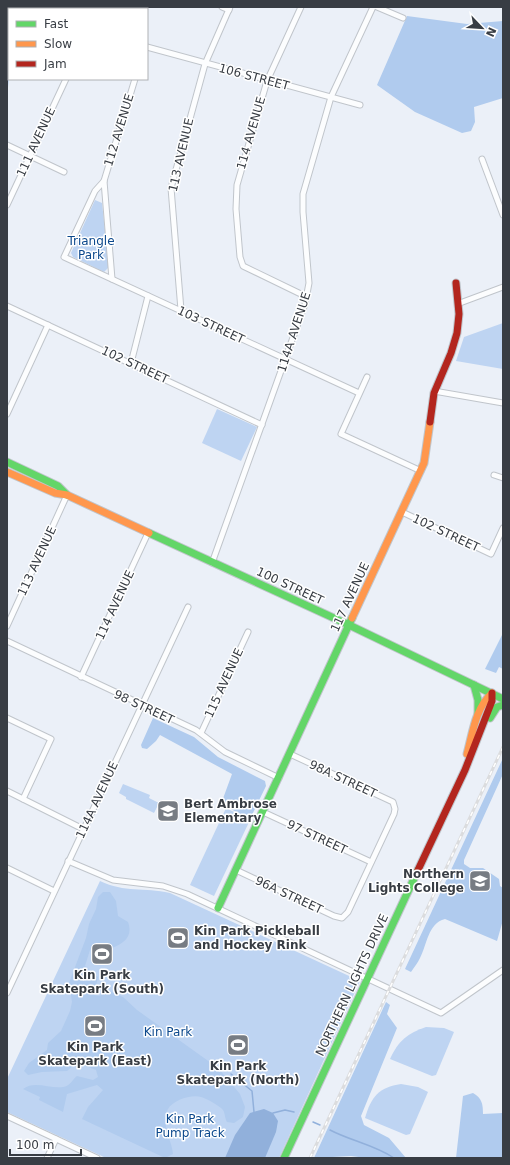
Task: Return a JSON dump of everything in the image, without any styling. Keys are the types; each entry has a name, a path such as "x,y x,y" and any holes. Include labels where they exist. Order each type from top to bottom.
{"main road":[{"name":"117 AVENUE","path":"218,908 421,471 428,449 434,391 455,344 459,322 460,303 456,283"},
{"name":"100 STREET","path":"7,462 58,486 67,495"},
{"name":"100 STREET","path":"7,472 55,493 67,495 349,625 503,699"},
{"path":"474,685 478,700 478,715"},
{"name":"NORTHERN LIGHTS DRIVE","path":"451,800 478,715 486,698 492,693"},
{"name":"NORTHERN LIGHTS DRIVE","path":"284,1158 451,800 474,748 492,701 492,693"},
{"path":"474,748 494,711 503,705"}],"street":[{"path":"222,7 229,8"},
{"name":"114 AVENUE","path":"301,7 267,81 239,175 235,195 240,257 244,266 307,297"},
{"name":"114A AVENUE","path":"212,563 286,360 307,297 310,283 302,200 331,98 374,7"},
{"path":"378,7 403,18"},
{"name":"113 AVENUE","path":"181,310 171,188 205,64 229,8"},
{"name":"106 STREET","path":"148,47 267,81 360,105"},
{"name":"111 AVENUE","path":"7,204 66,80"},
{"name":"112 AVENUE","path":"112,279 104,181 134,80"},
{"path":"7,145 64,172"},
{"path":"482,158 503,215"},
{"name":"112 AVENUE","path":"64,257 95,191 104,181"},
{"name":"103 STREET","path":"64,257 359,393"},
{"path":"460,303 503,287"},
{"path":"131,363 148,296"},
{"name":"102 STREET","path":"7,306 262,425"},
{"path":"7,414 48,326"},
{"path":"367,377 341,434 421,471"},
{"path":"434,391 503,404"},
{"path":"494,475 503,478"},
{"name":"113 AVENUE","path":"7,626 67,495"},
{"name":"102 STREET","path":"402,512 491,554 503,528"},
{"name":"114 AVENUE","path":"81,677 148,533"},
{"name":"114A AVENUE","path":"7,993 83,828 188,607"},
{"name":"115 AVENUE","path":"201,733 248,632"},
{"name":"98 STREET","path":"7,641 201,733 225,752 279,778"},
{"path":"7,718 51,739 23,799"},
{"name":"98A STREET","path":"290,754 388,800 395,805 394,814 371,862"},
{"path":"7,791 83,828"},
{"name":"97 STREET","path":"263,812 371,862"},
{"path":"68,861 113,880 162,886 174,889 218,908 441,1013 503,970"},
{"name":"96A STREET","path":"236,870 334,916 342,918 348,912 371,862"},
{"path":"7,868 54,891"},
{"path":"7,1116 97,1158"},
{"path":"47,1158 56,1139"}],"green space":[{"path":"7,7 48,7 8,8 9,80 7,96"},
{"name":"Triangle Park","path":"95,200 102,203 109,267 104,272 73,257 71,253"},
{"path":"503,323 503,369 456,361 464,337"},
{"path":"217,409 257,427 241,461 202,443"},
{"path":"123,784 150,795 149,798 159,803 154,813 126,799 126,797 119,793"},
{"path":"226,808 250,820 214,896 190,885"},
{"name":"Kin Park","path":"100,881 118,887 170,893 360,981 279,1158 106,1158 7,1112 7,1079"},
{"path":"426,1027 444,1028 454,1032 436,1075 432,1076 390,1059 396,1047 404,1038"},
{"path":"401,1084 418,1087 428,1092 410,1134 406,1135 365,1118 370,1104 377,1094 393,1085"}],"shaded area":[{"path":"407,16 467,24 503,21 503,98 474,107 475,122 471,131 462,133 415,112 377,85"},
{"path":"503,633 503,669 499,667 496,673 485,669"},
{"path":"153,718 194,737 218,757 265,781 266,786 250,819 221,804 232,774 160,735 147,749 142,748 141,745"},
{"path":"503,758 503,774 464,860 464,864 470,868 483,868 499,879 500,886 503,888 503,920 497,941 445,919 439,921 431,930 419,960 411,972 405,969"},
{"path":"103,892 110,892 116,901 118,916 128,922 129,935 121,944 112,948 99,943 90,950 85,966 98,977 94,995 99,996 110,991 123,997 137,1010 218,1068 240,1094 245,1107 243,1117 234,1123 227,1122 224,1111 213,1102 197,1096 178,1100 170,1106 166,1114 165,1120 167,1132 173,1154 165,1158 82,1119 88,1107 103,1090 97,1085 67,1094 63,1112 39,1100 40,1097 23,1089 32,1085 63,1087 69,1084 77,1076 93,1080 98,1077 96,1070 83,1065 73,1066 67,1071 42,1072 28,1075 24,1071 29,1063 47,1050 48,1043 61,1031 70,1011 72,1002 69,983 86,938 89,924 96,909 98,897"},
{"path":"386,1002 390,1005 387,1014 397,1028 361,1116 364,1125 389,1138 406,1158 366,1158 351,1156 314,1158"},
{"path":"473,1093 481,1102 483,1114 503,1113 503,1158 456,1158 463,1096"},
{"path":"264,1109 273,1113 278,1121 276,1132 265,1158 225,1158 235,1135 250,1113"}],"waterway":[{"path":"231,1074 252,1091 254,1112"},
{"path":"273,1113 285,1110 294,1112"},
{"path":"313,1122 320,1125"},
{"path":"330,1130 379,1150 394,1158"}],"railway":[{"path":"310,1158 503,747"}],"traffic: fast":[{"path":"7,462 58,486 67,495"},
{"path":"149,533 349,625 503,699"},
{"path":"218,908 352,618"},
{"path":"474,685 478,700 478,713"},
{"path":"490,718 497,707 503,705"},
{"path":"284,1158 418,870"}],"traffic: slow":[{"path":"352,618 424,463 430,422"},
{"path":"7,472 55,493 67,495 149,533"},
{"path":"467,754 478,714 486,699 492,693"}],"traffic: jam":[{"path":"430,422 434,393 451,353 457,333 459,314 456,283"},
{"path":"418,870 465,770 492,701 492,693"}],"place":[{"name":"Bert Ambrose Elementary","path":"168,811"},
{"name":"Northern Lights College","path":"480,881"},
{"name":"Kin Park Pickleball and Hockey Rink","path":"178,938"},
{"name":"Kin Park Skatepark (South)","path":"102,954"},
{"name":"Kin Park Skatepark (East)","path":"95,1026"},
{"name":"Kin Park Skatepark (North)","path":"238,1045"}],"park label":[{"name":"Kin Park Pump Track","path":"190,1126"}]}
